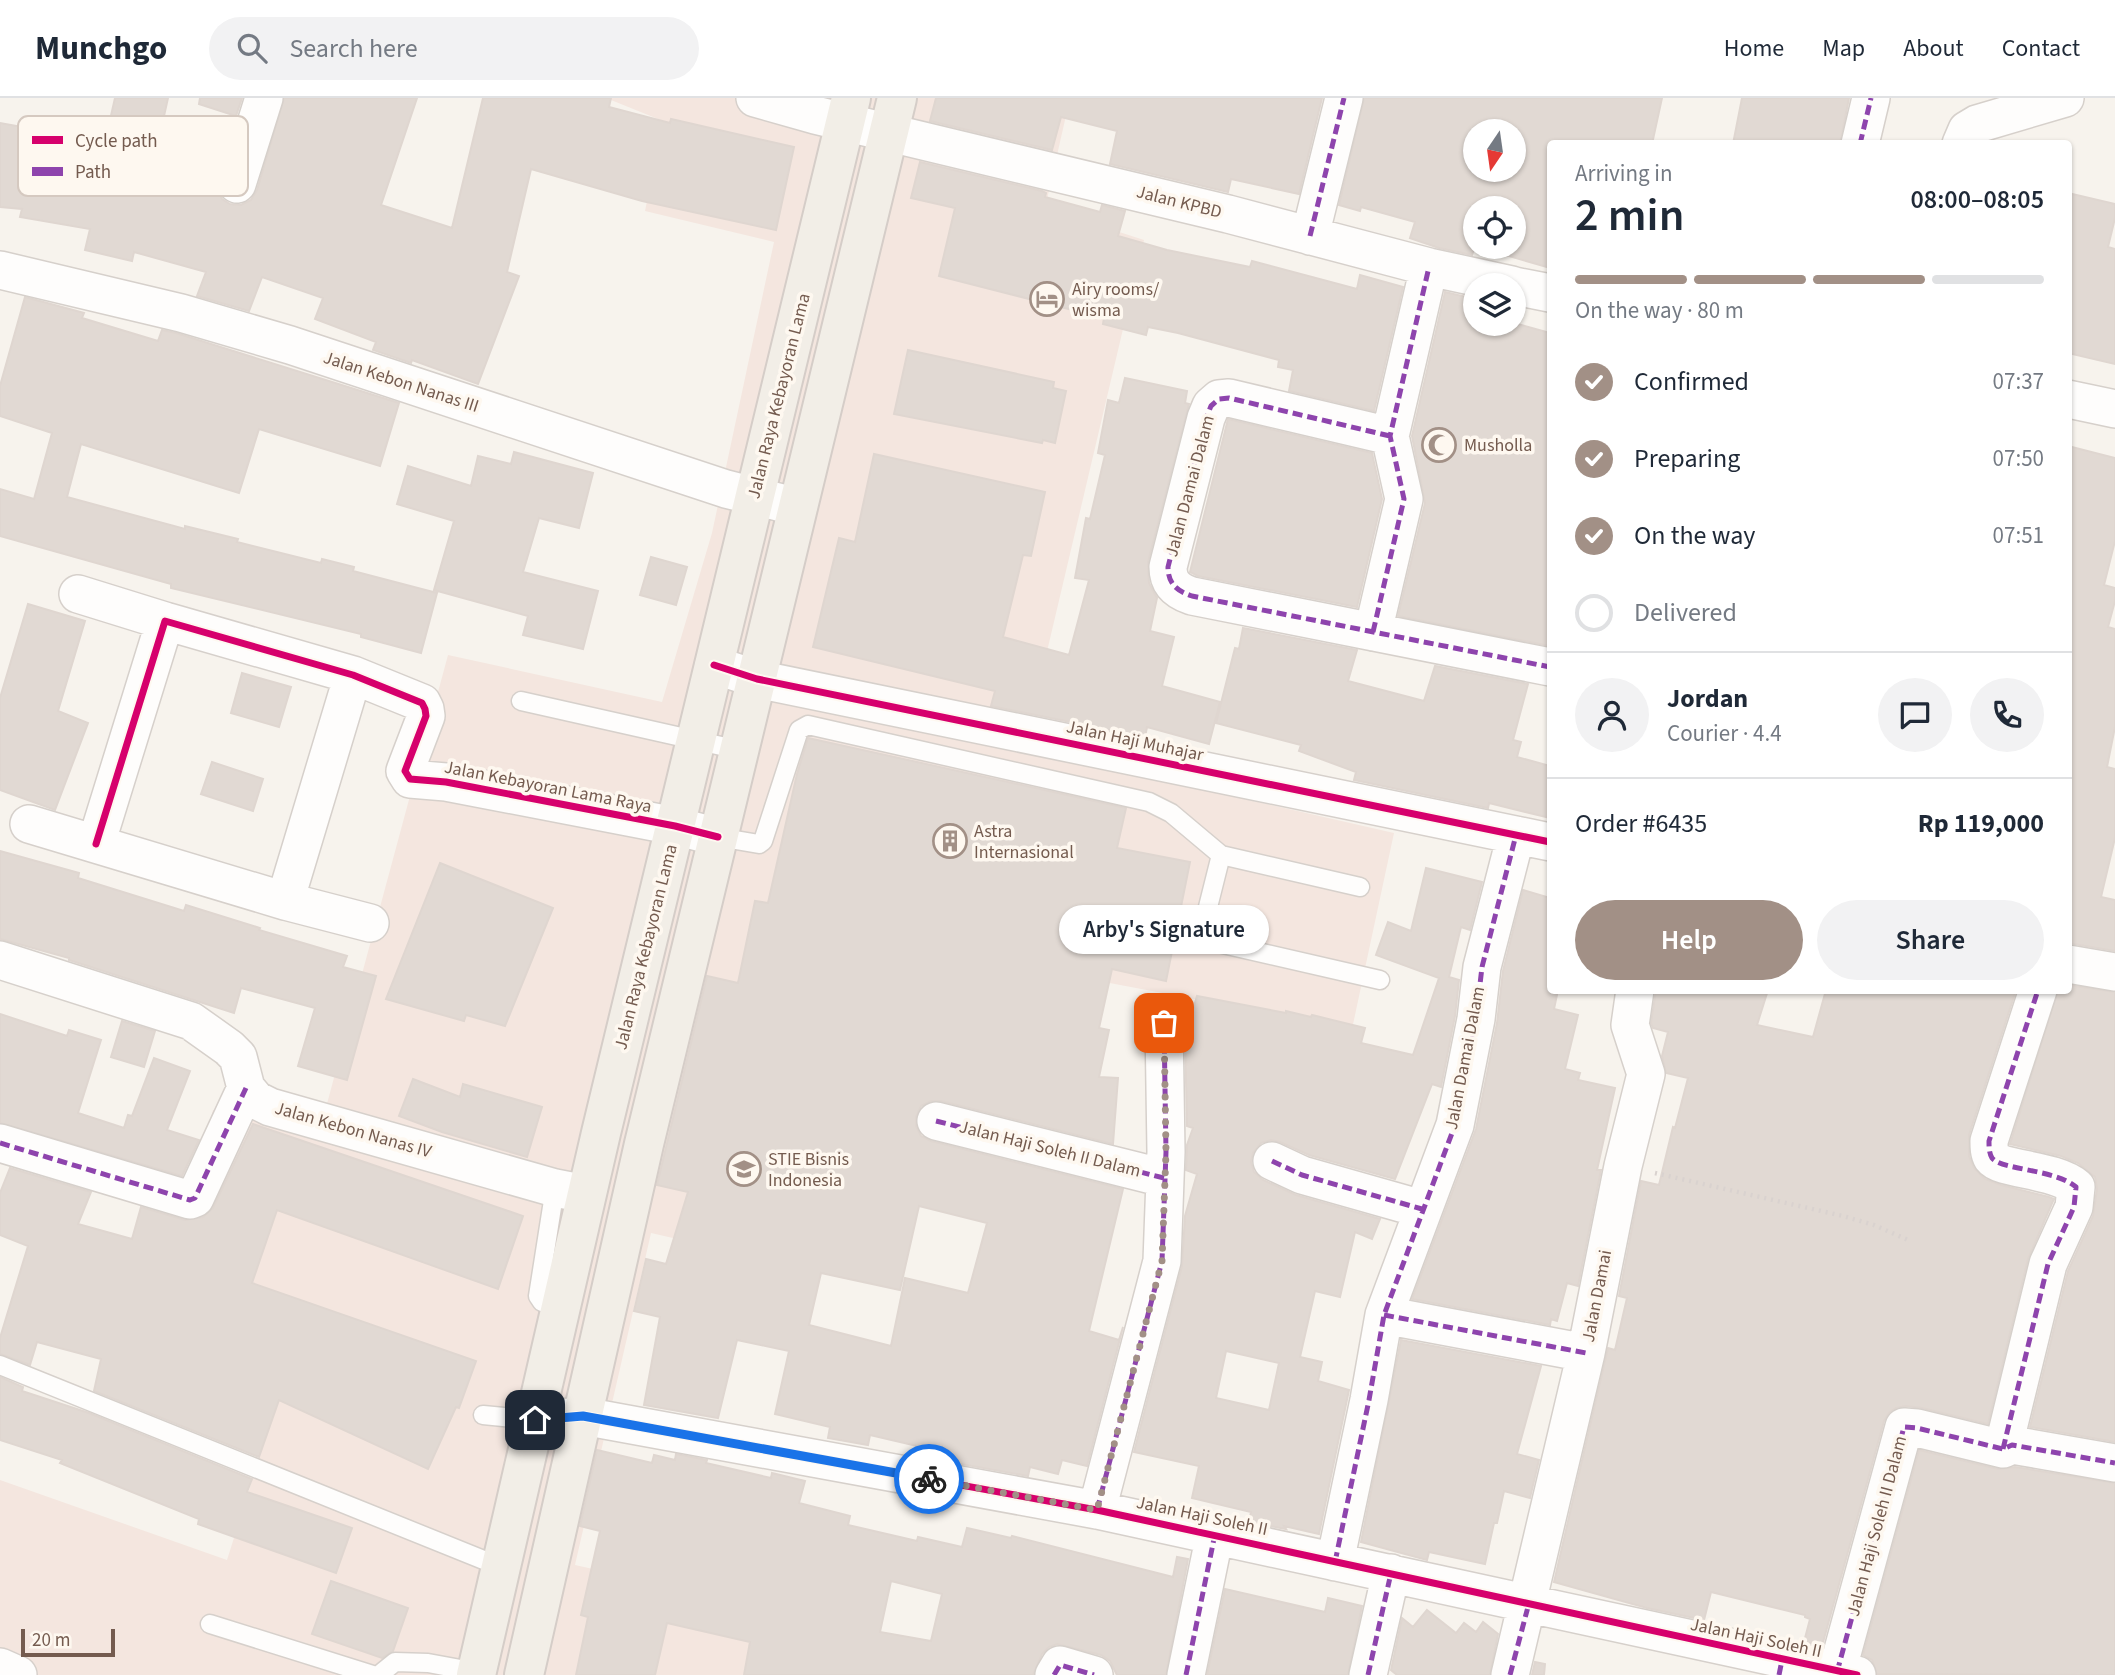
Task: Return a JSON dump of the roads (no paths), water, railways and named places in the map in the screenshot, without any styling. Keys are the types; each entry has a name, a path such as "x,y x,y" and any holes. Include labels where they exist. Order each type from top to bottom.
{"main road":[{"name":"Jalan Raya Kebayoran Lama","path":"481,1674 501,1567 561,1308 571,1191 675,826 848,110"},
{"path":"524,1675 644,1144 892,115"},
{"path":"825,206 869,217"},
{"path":"501,1567 546,1578"}],"street":[{"path":"248,147 264,98"},
{"name":"Jalan KPBD","path":"755,98 892,115 1310,236 1463,274"},
{"path":"1310,236 1344,98"},
{"path":"1861,140 1871,98"},
{"path":"1963,140 1967,130 1977,124 2065,98"},
{"path":"1373,632 1404,499 1390,436 1429,267"},
{"name":"Jalan Kebon Nanas III","path":"0,270 181,313 290,345 755,498 798,507"},
{"name":"Jalan KPBD","path":"1526,288 1547,292"},
{"name":"Jalan Damai Dalam","path":"1390,436 1230,398 1219,399 1206,418 1168,567 1170,582 1175,588 1192,596 1547,666"},
{"path":"2072,400 2115,409"},
{"name":"Jalan Kebayoran Lama Raya","path":"78,594 354,675 422,704 426,716 405,771 410,779 446,782 675,826 718,837"},
{"path":"96,844 165,621"},
{"name":"Jalan Haji Muhajar","path":"715,665 757,680 1533,839"},
{"path":"285,901 354,675"},
{"path":"29,824 285,901 370,923"},
{"name":"Jalan Damai Dalam","path":"1335,1562 1384,1315 1455,1125 1476,1019 1482,967 1533,839"},
{"path":"0,960 191,1021 220,1040 238,1057 246,1088 195,1198 190,1200 0,1143"},
{"path":"2072,965 2115,972"},
{"name":"Jalan Damai","path":"1529,1603 1586,1353 1623,1166 1646,1074 1630,1025 1634,994"},
{"path":"2003,1449 2048,1264 2077,1196 2076,1187 2067,1181 2043,1172 2000,1163 1993,1159 1989,1151 1995,1121 2037,994"},
{"name":"Jalan Haji Soleh II Dalam","path":"1097,1510 1162,1261 1164,1023"},
{"name":"Jalan Kebon Nanas IV","path":"246,1088 256,1100 270,1107 571,1191"},
{"name":"Jalan Haji Soleh II Dalam","path":"936,1121 1164,1178"},
{"path":"1272,1161 1302,1175 1422,1209"},
{"path":"1384,1315 1586,1353"},
{"name":"Jalan Haji Soleh II","path":"535,1420 583,1416 1097,1510 1529,1603 1780,1667 1847,1673"},
{"name":"Jalan Haji Soleh II Dalam","path":"1847,1673 1904,1427 2003,1449 2012,1445 2115,1463"},
{"path":"1186,1675 1215,1534"},
{"path":"1368,1675 1391,1573"},
{"path":"1510,1675 1529,1603"},
{"path":"1055,1675 1060,1665 1094,1675"},
{"path":"0,1667 18,1675"}],"lane":[{"path":"521,701 740,750"},
{"path":"718,837 759,844 764,841 799,730 808,725 1149,802 1171,813 1221,855 1360,887"},
{"path":"1221,855 1204,923 1206,934 1214,942 1380,980"},
{"path":"0,1365 501,1567"},
{"path":"483,1415 535,1420"},
{"path":"209,1624 373,1675"},
{"path":"379,1675 395,1662 428,1663 481,1674"}],"place":[{"name":"Airy rooms/ wisma","path":"1047,299"},
{"name":"Musholla","path":"1439,445"},
{"name":"Astra Internasional","path":"950,841"},
{"name":"Arby's Signature","path":"1164,1023"},
{"name":"STIE Bisnis Indonesia","path":"744,1169"}]}
